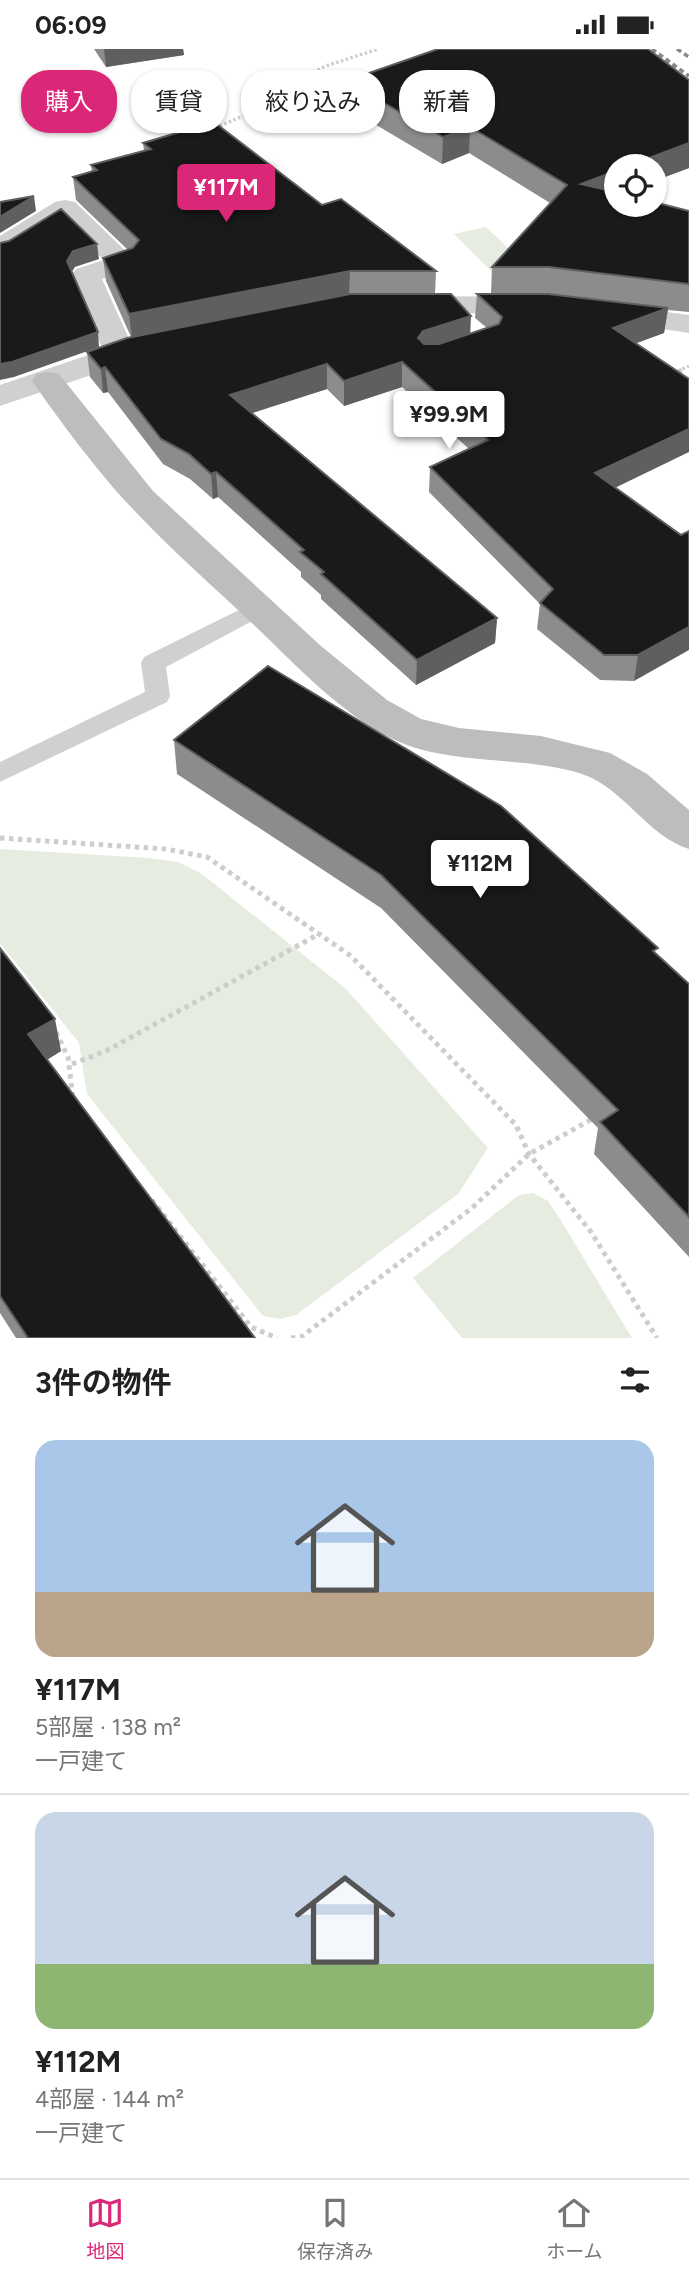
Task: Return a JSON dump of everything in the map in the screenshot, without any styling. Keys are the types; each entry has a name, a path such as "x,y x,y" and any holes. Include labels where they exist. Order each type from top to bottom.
{"street":[{"path":"0,248 65,208 124,263 86,275 120,353"},
{"path":"377,306 465,316 571,309 689,324"},
{"path":"0,396 120,353 170,341"},
{"path":"48,381 141,498 373,711 410,731 459,742 541,750 596,763 633,785 689,833"}],"lane":[{"path":"0,773 158,697 153,663 259,608"}],"path":[{"path":"227,123 250,113 268,92 326,67 378,49"},
{"path":"665,379 689,366"},
{"path":"0,838 166,849 207,857 351,956 516,1125 529,1154 591,1232 657,1338"},
{"path":"72,1064 106,1051 319,934"},
{"path":"50,1025 67,1047 72,1064 70,1084 73,1100 82,1111"},
{"path":"291,1338 300,1337 472,1208 529,1154 604,1110"},
{"path":"150,1197 251,1327 277,1338"}],"shaded area":[{"path":"486,227 552,290 508,288 454,234"},
{"path":"0,849 149,858 178,862 202,874 346,989 488,1148 458,1194 296,1315 280,1319 263,1316 87,1094 79,1043 0,943"},
{"path":"533,1193 548,1201 632,1338 462,1338 413,1278 519,1195"}],"building":[{"path":"438,49 648,49 689,80 689,143 660,154 604,154 604,175 581,184 604,189 604,217 667,217 667,205 689,211 689,284 549,267 492,267 567,185 480,133 495,133 495,70 399,70 399,112 385,104 385,70 378,70"},
{"path":"227,132 322,205 341,199 436,271 350,271 129,314 103,258 133,248 139,240 73,177 97,170 91,165 151,149 143,143 177,133"},
{"path":"436,133 454,133 443,137"},
{"path":"34,196 0,217 0,202"},
{"path":"61,209 97,244 73,251 67,261 98,332 0,364 0,243 9,241"},
{"path":"350,294 451,294 471,316 423,331 418,338 424,344 439,344 499,324 502,317 477,294 548,294 668,308 613,328 689,379 689,429 595,473 681,535 689,531 689,627 638,655 604,655 540,603 553,589 430,467 488,440 402,362 344,381 327,364 230,395 497,618 417,660 321,574 324,572 300,552 304,550 216,472 211,474 189,454 161,439 105,367 101,369 87,352 127,338"},
{"path":"268,666 501,806 658,948 653,951 689,984 689,1217 600,1122 618,1110 381,875 174,740"},
{"path":"0,948 55,1019 28,1034 255,1338 28,1338 0,1296"}],"railway":[{"path":"652,49 689,76"},
{"path":"677,49 689,57"}]}
